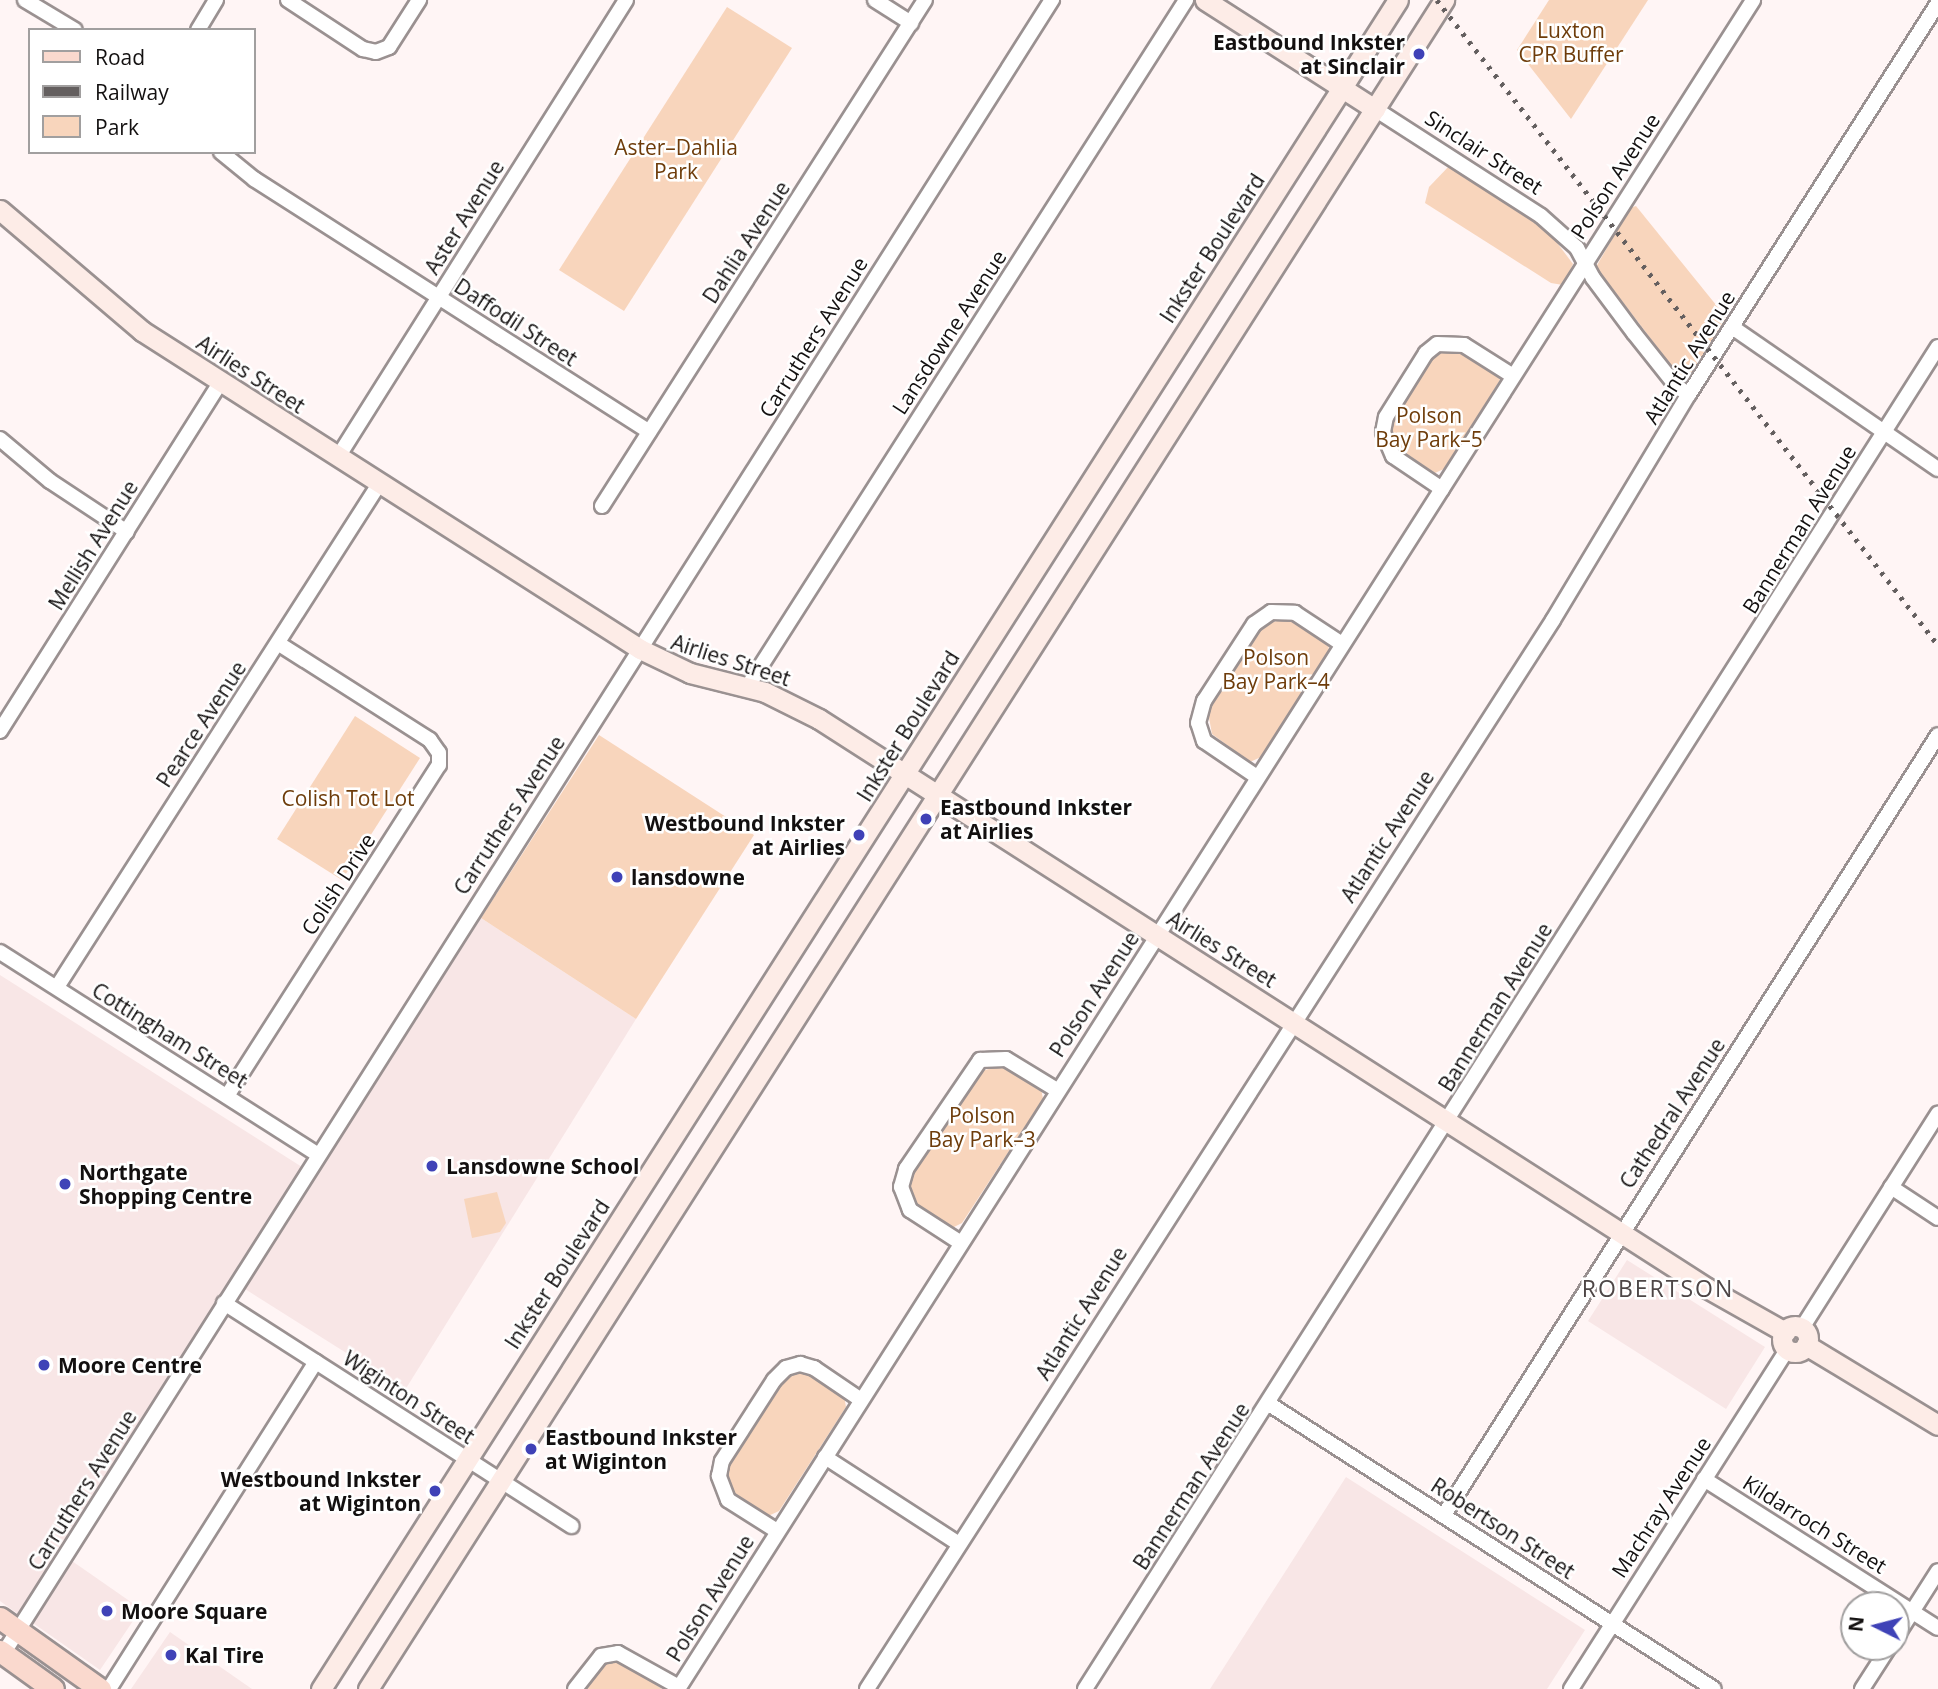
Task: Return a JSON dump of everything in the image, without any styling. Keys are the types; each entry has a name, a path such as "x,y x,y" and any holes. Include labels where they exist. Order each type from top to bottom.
{"main road":[{"name":"Sinclair Street","path":"1205,0 1375,109"},
{"name":"Inkster Boulevard","path":"321,1689 1398,0"},
{"path":"368,1689 1444,0"},
{"name":"Airlies Street","path":"0,210 142,331 640,649 690,673 748,687 819,719 1449,1119 1621,1233 1938,1425"},
{"path":"0,1618 100,1689"},
{"path":"2,1653 52,1689"}],"street":[{"path":"26,0 72,28"},
{"path":"199,28 216,0"},
{"path":"288,0 363,49 376,51 389,47 419,0"},
{"name":"Aster Avenue","path":"338,457 626,0"},
{"path":"875,0 911,23"},
{"name":"Dahlia Avenue","path":"602,506 925,0"},
{"name":"Carruthers Avenue","path":"2,1653 19,1632 317,1154 1052,0"},
{"name":"Lansdowne Avenue","path":"748,687 1186,0"},
{"name":"Polson Avenue","path":"575,1689 600,1656 618,1653 679,1688 1753,0"},
{"name":"Atlantic Avenue","path":"867,1689 1292,1021 1553,620 1689,394 1938,3"},
{"name":"Sinclair Street","path":"1375,109 1541,216 1577,248 1584,264 1676,387 1689,394"},
{"name":"Daffodil Street","path":"224,154 254,178 649,432"},
{"path":"1732,327 1882,434 1938,469"},
{"path":"1442,489 1393,456 1386,446 1386,417 1426,353 1437,344 1452,342 1464,345 1513,376"},
{"name":"Bannerman Avenue","path":"1085,1689 1269,1404 1938,347"},
{"name":"Mellish Avenue","path":"0,731 221,381"},
{"path":"0,439 50,481 127,532"},
{"name":"Pearce Avenue","path":"57,987 379,484"},
{"path":"1257,777 1201,736 1201,708 1218,679 1254,624 1271,612 1295,613 1342,644"},
{"name":"Colish Drive","path":"227,1096 439,765 439,753 430,740 278,643"},
{"name":"Cathedral Avenue","path":"1444,1515 1938,735"},
{"name":"Cottingham Street","path":"0,952 317,1154"},
{"name":"Polson Avenue","path":"961,1243 910,1210 901,1187 906,1169 980,1060 1006,1059 1057,1090"},
{"name":"Machray Avenue","path":"1571,1689 1938,1114"},
{"path":"1891,1187 1938,1218"},
{"name":"Wiginton Street","path":"223,1303 572,1526"},
{"path":"109,1689 316,1362"},
{"name":"Polson Avenue","path":"777,1531 729,1500 719,1476 722,1461 774,1380 786,1368 800,1364 814,1368 861,1400"},
{"name":"Robertson Street","path":"1269,1404 1714,1689"},
{"path":"825,1457 959,1544"},
{"name":"Kildarroch Street","path":"1704,1479 1938,1628"},
{"path":"1910,1614 1938,1570"},
{"path":"1862,1689 1880,1661"}],"shaded area":[{"name":"Lansdowne School","path":"481,918 636,1019 405,1390 245,1289"},
{"name":"Northgate Shopping Centre","path":"0,975 302,1167 18,1614 0,1601"},
{"path":"1627,1260 1765,1347 1726,1409 1588,1321"},
{"path":"1346,1477 1585,1630 1547,1689 1210,1689"},
{"path":"72,1561 141,1609 100,1670 30,1621"},
{"name":"Kal Tire","path":"170,1632 252,1689 131,1689"}],"green space":[{"name":"Luxton CPR Buffer","path":"1549,0 1648,0 1571,119 1517,50"},
{"name":"Aster–Dahlia Park","path":"727,7 792,48 624,311 559,270"},
{"path":"1451,164 1546,228 1573,264 1563,285 1551,283 1425,203 1429,187"},
{"path":"1636,206 1725,316 1726,326 1688,378 1680,377 1596,267 1630,208"},
{"name":"Polson Bay Park–5","path":"1447,350 1466,352 1497,373 1500,380 1446,468 1435,473 1399,449 1392,431 1397,411 1431,359"},
{"name":"Polson Bay Park–4","path":"1291,618 1328,641 1329,652 1263,756 1250,762 1212,734 1208,712 1263,624"},
{"name":"Colish Tot Lot","path":"355,716 420,758 342,880 277,839"},
{"name":"lansdowne","path":"599,735 754,835 636,1019 481,918"},
{"name":"Polson Bay Park–3","path":"1005,1065 1041,1088 1043,1099 962,1223 950,1229 912,1201 908,1187 912,1171 977,1072"},
{"path":"497,1192 506,1223 500,1232 472,1238 464,1199"},
{"path":"808,1373 844,1396 846,1407 779,1511 766,1517 729,1489 725,1482 729,1459 774,1387 788,1375"},
{"path":"624,1662 662,1689 582,1689 604,1663"}],"railway":[{"path":"1437,0 1938,645"}],"place":[{"name":"Eastbound Inkster at Sinclair","path":"1419,54"},
{"name":"Eastbound Inkster at Airlies","path":"926,819"},
{"name":"Westbound Inkster at Airlies","path":"859,835"},
{"name":"lansdowne","path":"617,877"},
{"name":"Lansdowne School","path":"432,1166"},
{"name":"Northgate Shopping Centre","path":"65,1184"},
{"name":"Moore Centre","path":"44,1365"},
{"name":"Eastbound Inkster at Wiginton","path":"531,1449"},
{"name":"Westbound Inkster at Wiginton","path":"435,1491"},
{"name":"Moore Square","path":"107,1611"},
{"name":"Kal Tire","path":"171,1655"}],"district":[{"name":"ROBERTSON","path":"1658,1288"}]}
